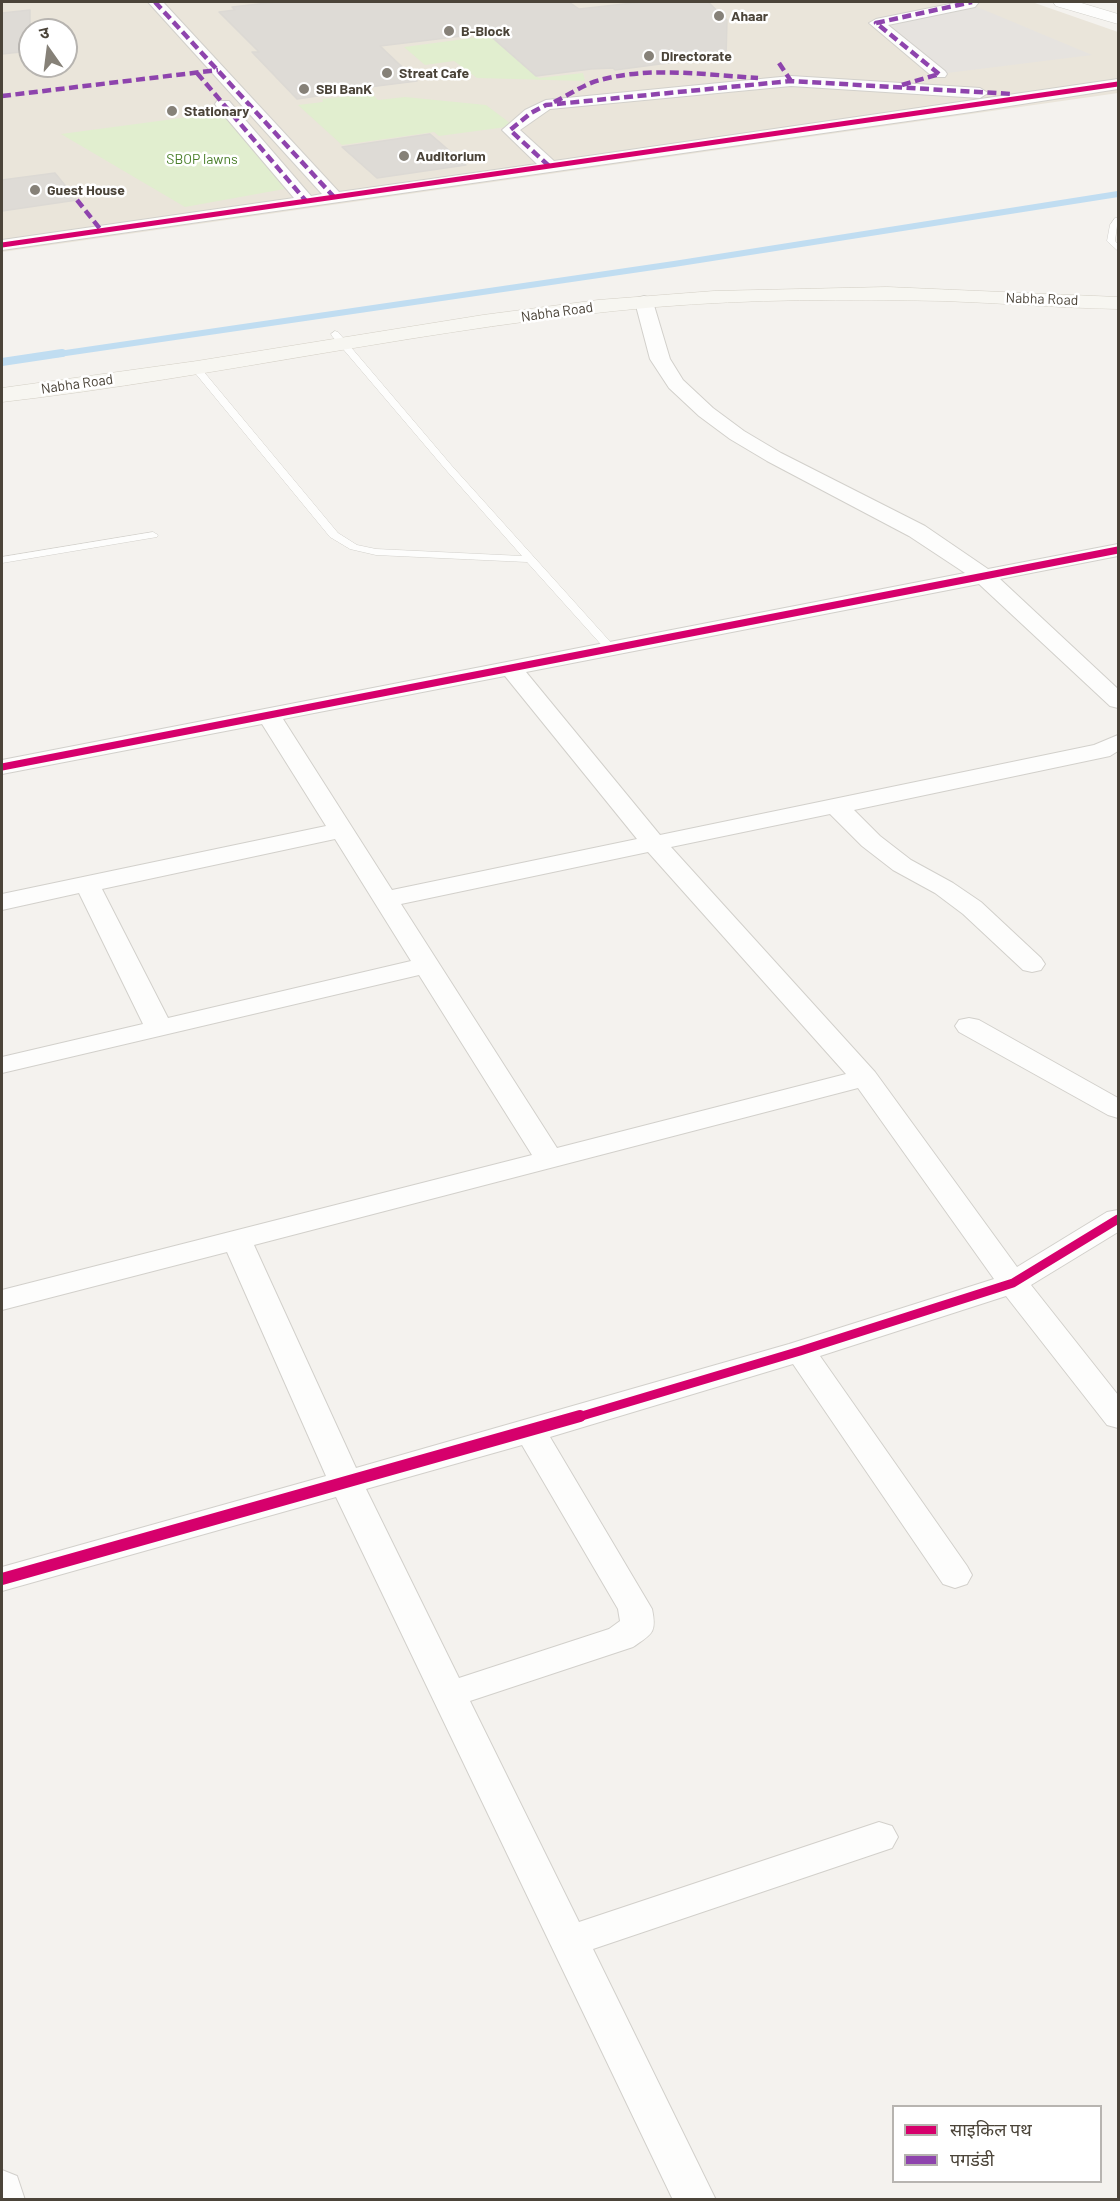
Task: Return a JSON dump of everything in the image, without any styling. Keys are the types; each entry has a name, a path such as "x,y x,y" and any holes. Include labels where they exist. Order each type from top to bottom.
{"main road":[{"name":"Nabha Road","path":"2,395 196,368 340,338 598,295 738,285 922,283 1119,291"},
{"name":"Nabha Road","path":"2,384 340,338 644,302 825,293 906,293 1119,303"}],"street":[{"path":"155,2 333,197"},
{"path":"893,88 939,74 876,23 972,2"},
{"path":"1062,2 1119,19"},
{"path":"1095,2 1119,9"},
{"path":"779,63 791,81"},
{"path":"218,70 196,73 306,201"},
{"path":"549,166 510,130 531,113 546,105 791,81 893,88 969,100"},
{"path":"2,245 549,166 969,100 1048,95 1119,84"},
{"path":"644,302 660,359 676,384 706,412 737,435 774,457 917,531 984,576 1119,701"},
{"path":"2,767 1119,550"},
{"path":"511,668 654,844 865,1078 1013,1283 1119,1417"},
{"path":"268,714 550,1160"},
{"path":"385,899 1101,751 1119,742"},
{"path":"836,806 871,842 902,866 944,888 972,908 1032,964"},
{"path":"2,902 342,830"},
{"path":"87,884 159,1028"},
{"path":"2,1065 427,965"},
{"path":"969,1026 1119,1109"},
{"path":"2,1300 865,1078"},
{"path":"2,1579 530,1431 800,1351 1013,1283 1119,1219"},
{"path":"237,1241 346,1482 695,2199"},
{"path":"800,1351 955,1575"},
{"path":"448,1695 621,1638 638,1626 635,1609 530,1431"},
{"path":"569,1941 879,1838"},
{"path":"2,2189 4,2199"}],"lane":[{"path":"1119,220 1114,225 1111,241 1119,248"},
{"path":"340,338 448,468 610,648"},
{"path":"196,368 334,535 354,547 376,552 414,555 530,559"},
{"path":"2,560 153,535"}],"shaded area":[{"path":"2,2 1032,2 1118,32 1118,93 2,252"},
{"path":"970,4 1092,55 939,74 876,23"}],"green space":[{"path":"556,27 521,63 539,78 583,73 585,81 477,78 454,61 425,65 404,47"},
{"path":"372,94 378,100 405,97 486,105 514,126 439,136 434,132 342,145 298,105 323,102 322,99"},
{"name":"SBOP lawns","path":"225,114 290,188 185,207 61,134"}],"building":[{"path":"277,2 569,2 579,9 642,2 708,2 727,20 726,59 698,59 615,70 613,68 591,69 536,76 487,33 380,46 417,81 329,92 331,94 297,99 252,52 259,52 219,12 235,10 232,7"},
{"path":"30,10 30,18 18,18 18,52 2,54 2,13"},
{"name":"Auditorium","path":"430,134 466,165 377,178 342,147"},
{"name":"Guest House","path":"55,173 77,200 2,211 2,180"}],"waterway":[{"path":"52,355 674,264 1118,194"},
{"path":"2,362 62,353"}],"marked path":[{"path":"155,2 334,197"},
{"path":"939,74 876,23 972,2"},
{"path":"779,63 791,81"},
{"path":"2,96 218,70"},
{"path":"197,73 306,201"},
{"path":"554,102 594,82 619,76 679,73 758,78"},
{"path":"902,85 939,74"},
{"path":"549,166 510,130 531,113 546,105 791,81 1012,94"},
{"path":"77,200 101,230"}],"cycle path":[{"path":"2,245 1118,84"},
{"path":"2,767 1118,550"},
{"path":"2,1579 530,1431 800,1351 1013,1283 1118,1219"}],"place":[{"name":"Ahaar","path":"719,16"},
{"name":"B-Block","path":"449,31"},
{"name":"Directorate","path":"649,56"},
{"name":"Streat Cafe","path":"387,73"},
{"name":"SBI BanK","path":"304,89"},
{"name":"Stationary","path":"172,111"},
{"name":"Auditorium","path":"404,156"},
{"name":"Guest House","path":"35,190"}]}
